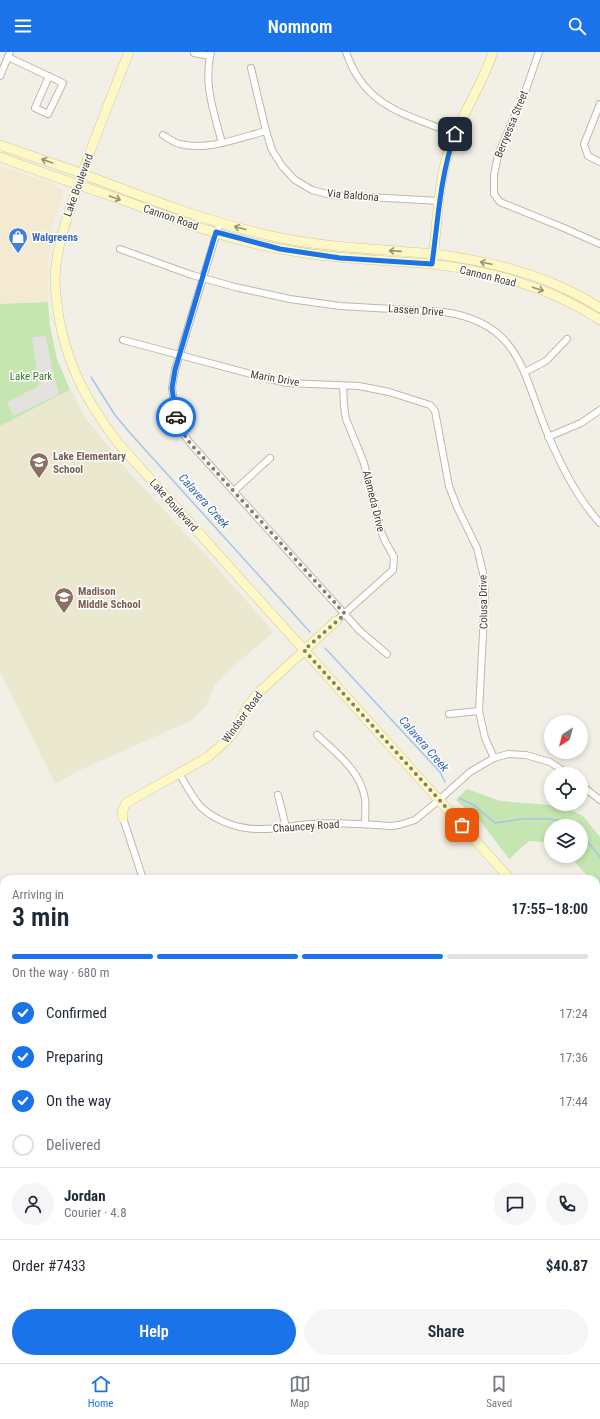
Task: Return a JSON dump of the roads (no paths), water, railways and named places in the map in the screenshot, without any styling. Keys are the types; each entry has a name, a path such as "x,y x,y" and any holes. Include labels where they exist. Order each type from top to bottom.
{"main road":[{"name":"Lake Boulevard","path":"129,52 82,174 60,238 56,264 56,299 64,344 69,359 97,414 118,443 506,875"},
{"path":"432,264 442,184 448,154 455,134 484,75 493,52"},
{"name":"Cannon Road","path":"0,145 169,206 220,222 282,238 312,243 342,247 434,254 469,259 509,268 571,292 600,308"},
{"name":"Cannon Road","path":"0,157 166,216 216,232 280,249 340,258 432,264 467,270 545,291 567,301 600,320"},
{"name":"Alameda Drive","path":"304,650 336,621"},
{"name":"Windsor Road","path":"123,818 122,812 126,803 208,757 229,738 257,694 304,650"}],"street":[{"path":"346,52 356,76 366,89 378,100 394,110 455,134"},
{"name":"Berryessa Street","path":"539,52 525,92 498,155 494,175 494,194 500,202 600,244"},
{"path":"194,53 211,54 208,76 209,92 222,143"},
{"path":"0,76 9,54 63,83 48,114 35,108 49,76"},
{"name":"Via Baldona","path":"251,68 272,150 282,166 295,180 312,190 331,195 440,201"},
{"path":"600,104 584,144 588,156 600,162"},
{"path":"163,135 178,144 208,146 266,131"},
{"path":"220,222 175,370 172,388 177,424 190,443 360,631 387,654"},
{"name":"Lassen Drive","path":"120,249 192,275 235,287 290,299 340,306 456,313 485,324 502,337 516,354 525,372 548,437 566,475 592,514 600,523"},
{"path":"525,372 546,361 567,339"},
{"name":"Marin Drive","path":"123,340 262,377 287,382 359,386 389,392 430,405"},
{"name":"Alameda Drive","path":"336,621 393,570 394,557 379,526 364,463 346,418 343,386"},
{"name":"Colusa Drive","path":"430,405 435,411 450,486 477,548 483,573 485,595 479,711 484,738 494,758"},
{"path":"548,437 581,423 600,410"},
{"path":"234,491 270,458"},
{"path":"449,714 479,711"},
{"path":"317,735 350,767 357,778 365,800 365,824"},
{"name":"Chauncey Road","path":"180,773 192,795 201,807 216,817 236,826 250,829 336,822 391,826 400,825 415,820 470,772 494,758 508,754 526,755 550,762 558,767"},
{"path":"588,791 600,800"},
{"path":"278,795 286,827"},
{"path":"123,818 142,875"}],"waterway":[{"name":"Calavera Creek","path":"91,377 115,415 130,433 310,632"},
{"name":"Calavera Creek","path":"325,648 440,772 445,782"},
{"name":"Calavera Creek","path":"459,798 474,805 495,823 522,819 544,819"},
{"name":"Calavera Creek","path":"588,842 600,857"}],"place":[{"name":"Walgreens","path":"18,254"},
{"name":"Lake Elementary School","path":"39,479"},
{"name":"Madison Middle School","path":"64,614"}],"park label":[{"name":"Lake Park","path":"31,376"}]}
